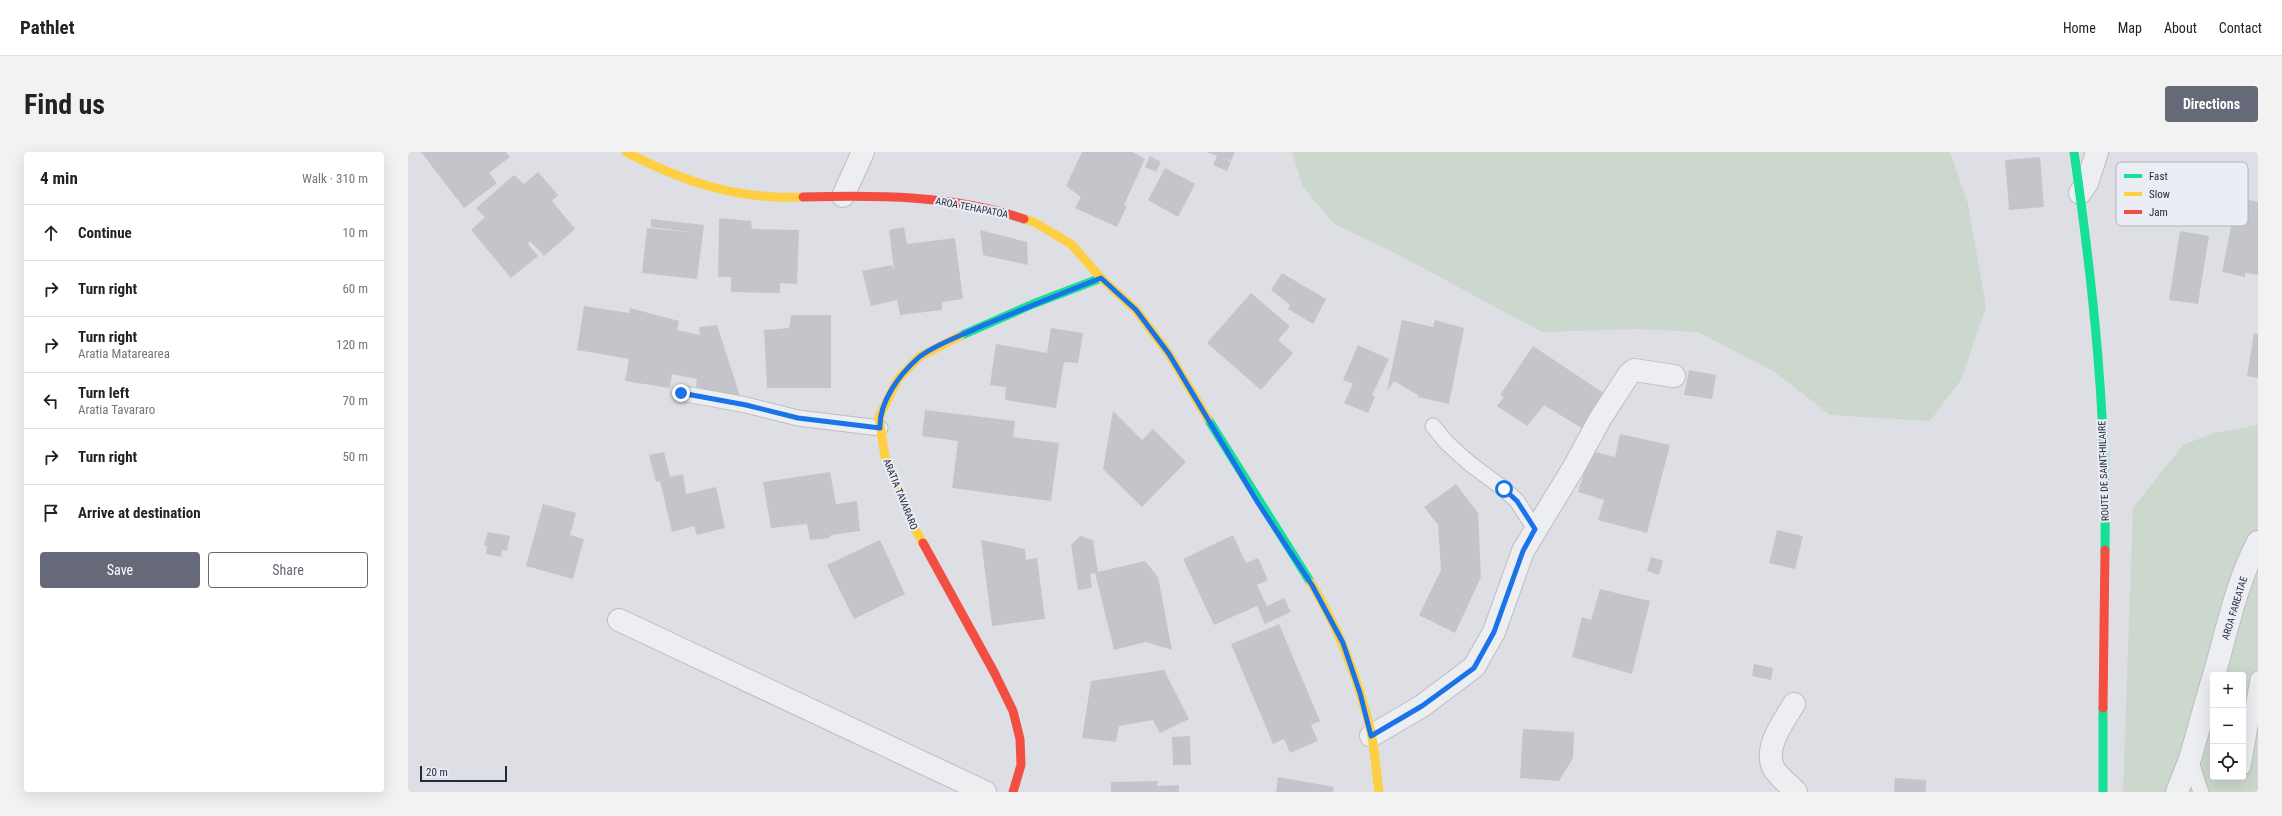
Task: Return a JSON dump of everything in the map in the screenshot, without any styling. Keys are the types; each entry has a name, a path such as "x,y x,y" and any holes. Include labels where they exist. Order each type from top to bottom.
{"main road":[{"name":"AROA TEHAPATOA","path":"626,152 665,172 727,192 785,198 843,196 949,201 1002,211 1034,222 1071,244 1101,278 1136,310 1169,354 1258,503 1312,585 1343,643 1360,693 1371,736 1379,792"},
{"name":"ROUTE DE SAINT-HILAIRE","path":"2074,152 2096,334 2104,444 2106,556 2101,735 2102,792"},
{"name":"ARATIA TAVARARO","path":"1013,792 1021,765 1020,739 1013,711 994,672 912,522 885,457 879,417 898,379 919,357 959,336 1033,304 1101,278"}],"street":[{"path":"843,196 862,152"},
{"path":"2080,193 2087,183 2097,152"},
{"path":"1371,736 1422,706 1474,668 1494,632 1523,551 1535,529 1574,468 1600,419 1629,374 1634,370 1674,376"},
{"name":"AROA FAREATAE","path":"2214,672 2233,607 2251,555 2258,542"},
{"path":"619,620 984,792"},
{"name":"AROA FAREATAE","path":"2177,792 2190,760 2210,687"},
{"path":"1794,704 1777,733 1771,751 1773,767 1796,792"}],"lane":[{"path":"681,393 746,405 798,418 880,428"},
{"path":"1433,426 1446,442 1469,463 1504,489 1517,501 1535,529"},
{"path":"2246,749 2258,679"},
{"path":"2190,760 2201,792"}],"shaded area":[{"path":"1292,152 1950,152 1968,204 1986,307 1961,380 1930,421 1830,415 1773,371 1698,332 1637,329 1542,332 1395,253 1334,224 1303,187"},
{"path":"2258,425 2258,792 2123,792 2133,508 2183,445 2214,433"}],"building":[{"path":"421,152 506,152 510,157 489,173 497,183 464,208"},
{"path":"1082,152 1132,152 1145,159 1124,205 1127,206 1117,227 1075,208 1081,197 1066,186"},
{"path":"1207,152 1235,152 1231,161 1220,157 1231,162 1227,171 1213,165 1217,156"},
{"path":"1150,156 1161,162 1156,172 1145,167"},
{"path":"2040,157 2044,207 2009,210 2005,160"},
{"path":"1165,168 1195,184 1178,217 1148,200"},
{"path":"538,172 558,195 552,201 575,229 544,256 530,241 528,244 538,256 511,278 471,230 485,217 476,208 514,175 524,184"},
{"path":"2248,200 2258,202 2258,275 2245,273 2245,277 2222,272 2231,226 2248,226"},
{"path":"719,218 751,221 752,229 799,230 797,284 780,283 780,293 731,292 731,277 718,277"},
{"path":"651,219 704,225 697,279 642,273 647,228 697,233 651,227"},
{"path":"904,227 907,244 955,238 963,299 942,302 942,310 900,315 897,300 871,306 862,271 892,265 894,271 889,230"},
{"path":"980,230 1027,242 1028,265 983,255"},
{"path":"2180,231 2209,236 2198,304 2169,300"},
{"path":"1282,273 1326,299 1313,324 1288,309 1290,305 1271,290"},
{"path":"1251,293 1290,326 1278,340 1293,353 1261,390 1207,343"},
{"path":"584,306 629,313 630,308 679,321 677,330 700,335 699,327 717,325 741,399 696,387 697,379 672,374 670,388 625,381 629,359 577,350"},
{"path":"791,315 831,315 831,388 767,388 764,330 789,328"},
{"path":"1402,320 1433,327 1435,320 1464,328 1449,404 1418,397 1418,395 1394,381 1387,391"},
{"path":"1051,328 1083,333 1078,363 1064,362 1056,408 1005,400 1006,387 990,385 996,344 1047,353"},
{"path":"2254,333 2258,334 2258,378 2247,376"},
{"path":"1358,345 1389,359 1372,395 1375,397 1368,413 1344,403 1353,384 1343,380"},
{"path":"1533,346 1605,394 1583,429 1544,405 1527,426 1497,406 1504,397 1500,395"},
{"path":"1689,370 1716,375 1712,399 1684,395"},
{"path":"925,410 1015,421 1013,437 1059,443 1051,501 952,488 958,441 922,436"},
{"path":"1113,411 1142,440 1153,429 1186,462 1142,507 1103,469"},
{"path":"1620,434 1670,445 1647,533 1598,520 1604,500 1578,492 1591,451 1615,457"},
{"path":"664,452 670,477 683,474 686,494 716,487 725,528 697,535 694,526 672,532 660,481 656,482 649,455"},
{"path":"830,472 836,504 857,501 860,531 831,535 830,538 810,540 807,524 771,528 763,482"},
{"path":"1456,484 1478,513 1481,577 1455,633 1419,615 1441,570 1438,525 1424,507"},
{"path":"543,504 576,513 570,535 584,539 573,579 526,566"},
{"path":"1777,530 1803,536 1795,569 1769,563"},
{"path":"488,532 510,536 507,551 502,550 501,557 486,554 487,546 484,545"},
{"path":"1233,535 1246,563 1258,558 1268,580 1257,585 1267,606 1284,598 1291,612 1265,624 1257,606 1214,625 1183,559"},
{"path":"1080,536 1093,540 1098,572 1145,561 1158,577 1172,650 1146,642 1114,650 1095,573 1090,574 1092,588 1078,590 1071,545"},
{"path":"880,540 905,594 854,619 827,565"},
{"path":"981,540 1025,549 1026,560 1037,558 1045,619 992,626"},
{"path":"1651,557 1663,561 1659,575 1647,571"},
{"path":"1600,589 1650,601 1632,674 1572,657 1582,617 1591,620"},
{"path":"1279,624 1320,721 1311,725 1318,741 1290,753 1284,739 1273,744 1231,644"},
{"path":"1754,664 1773,668 1771,680 1752,676"},
{"path":"1164,670 1189,719 1160,733 1153,720 1119,726 1116,742 1082,738 1091,681"},
{"path":"1523,729 1574,732 1573,758 1559,781 1520,778"},
{"path":"1190,736 1191,765 1173,765 1172,737"},
{"path":"1278,777 1334,787 1333,792 1276,792"},
{"path":"1895,778 1926,780 1926,792 1894,792"},
{"path":"1158,781 1157,786 1179,785 1179,792 1111,792 1111,782"}],"traffic: fast":[{"path":"2074,152 2093,301 2101,400 2104,450 2105,550"},
{"path":"960,336 1033,304 1101,278"},
{"path":"1208,419 1311,583"},
{"path":"2103,708 2103,792"}],"traffic: slow":[{"path":"626,152 669,172 712,187 756,195 803,197"},
{"path":"1024,219 1034,222 1071,244 1101,278 1136,310 1169,354 1208,419"},
{"path":"923,543 911,522 885,457 879,417 898,379 919,357 960,336"},
{"path":"1311,583 1339,636 1354,673 1371,732 1379,792"}],"traffic: jam":[{"path":"803,197 858,196 915,198 970,205 1024,219"},
{"path":"923,543 994,672 1013,711 1020,739 1021,765 1013,792"},
{"path":"2103,708 2105,550"}],"route":[{"path":"681,393 746,405 798,418 880,428 879,417 898,379 919,357 959,336 1033,304 1101,278 1136,310 1169,354 1258,503 1312,585 1343,643 1360,693 1371,736 1422,706 1474,668 1494,632 1523,551 1535,529 1517,501 1504,489"}]}
